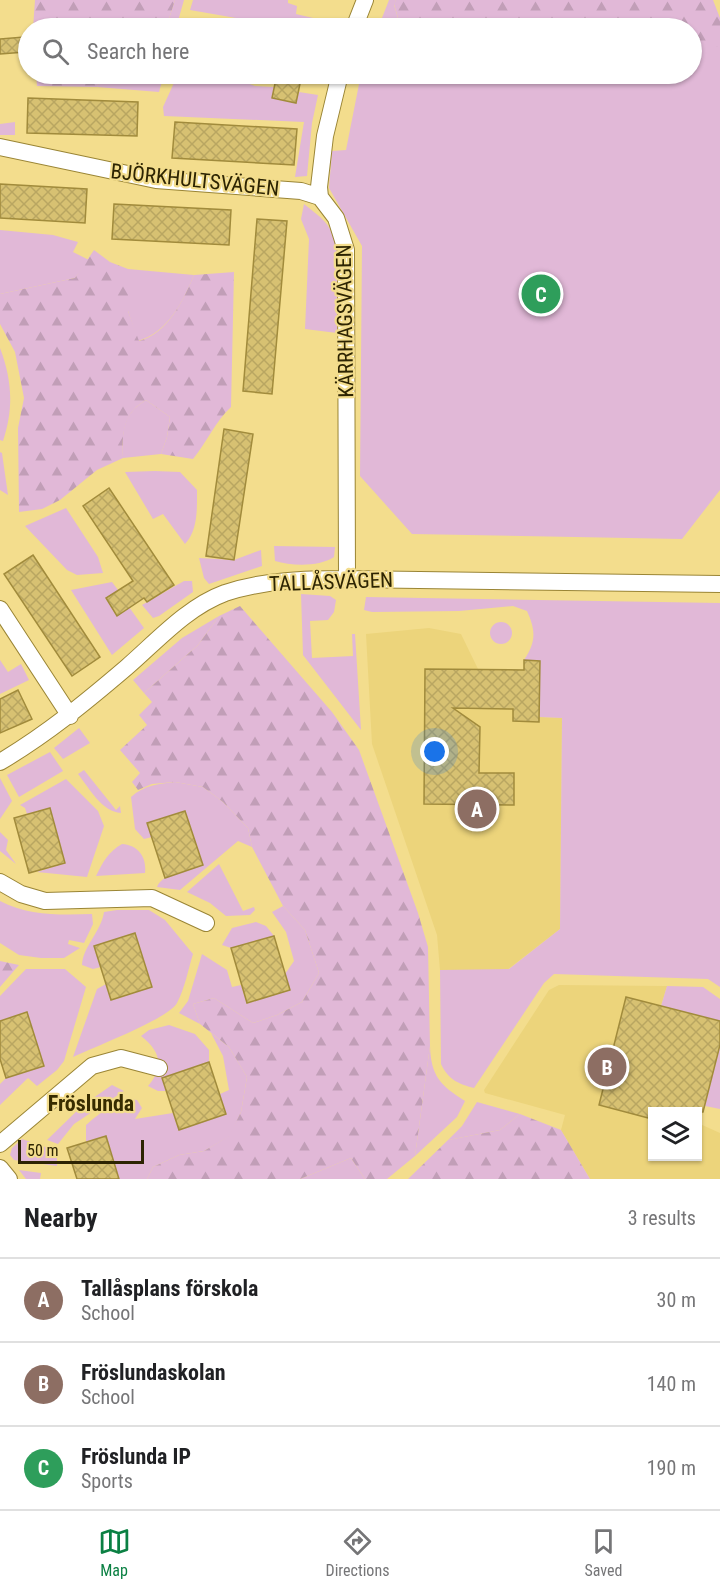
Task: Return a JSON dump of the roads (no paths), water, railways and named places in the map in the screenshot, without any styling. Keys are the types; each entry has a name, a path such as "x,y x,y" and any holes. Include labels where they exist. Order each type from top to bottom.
{"street":[{"path":"358,18 364,0"},
{"path":"320,197 325,136 338,84"},
{"name":"BJÖRKHULTSVÄGEN","path":"0,147 43,154 101,170 156,180 302,191 320,197"},
{"name":"KÄRRHAGSVÄGEN","path":"320,197 336,218 346,249 346,579"},
{"name":"TALLÅSVÄGEN","path":"0,762 41,738 70,716 170,628 224,594 293,579 720,584"},
{"path":"0,609 70,716"},
{"path":"0,882 21,894 45,901 152,898 206,923"},
{"path":"0,1144 92,1066 121,1058 159,1068"},
{"path":"0,1168 9,1179"}],"place":[{"name":"Fröslunda IP","path":"541,294"},
{"name":"Tallåsplans förskola","path":"477,809"},
{"name":"Fröslundaskolan","path":"607,1067"}],"district":[{"name":"Fröslunda","path":"91,1103"}]}
